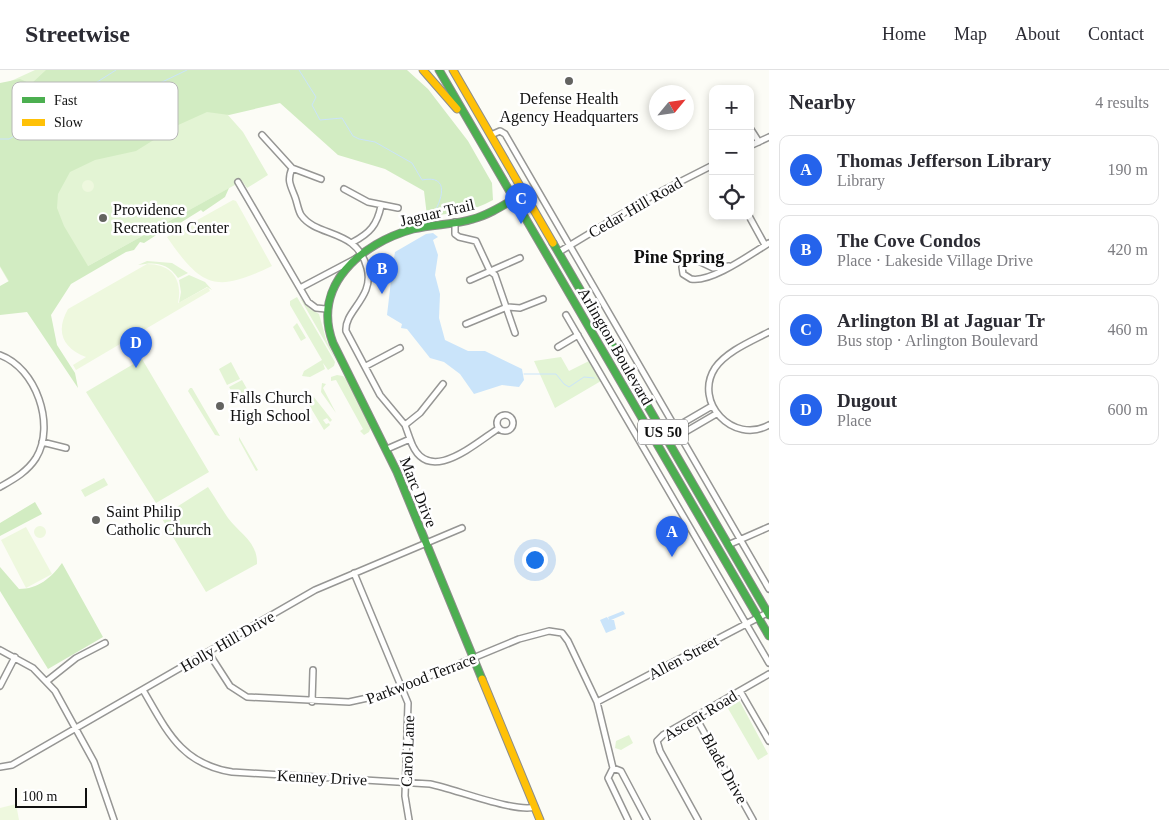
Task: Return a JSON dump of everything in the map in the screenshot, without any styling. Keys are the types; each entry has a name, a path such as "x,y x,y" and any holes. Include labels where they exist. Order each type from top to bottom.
{"main road":[{"path":"423,70 452,103 481,142"},
{"name":"Arlington Boulevard","path":"439,70 769,636"},
{"path":"446,70 516,190 524,193"},
{"name":"Arlington Boulevard","path":"455,72 768,613"},
{"name":"Jaguar Trail","path":"326,309 335,284 359,257 378,244 406,231 477,218 524,193"},
{"name":"Marc Drive","path":"326,309 331,339 387,449 540,820"}],"street":[{"path":"751,130 758,142"},
{"path":"491,135 498,131 504,132 769,589"},
{"path":"262,134 292,168 322,179"},
{"path":"754,144 769,137"},
{"name":"Cedar Hill Road","path":"559,252 650,197 709,167"},
{"path":"292,168 288,178 301,214 312,223 354,242 359,257 367,267 368,280 362,300 345,325 346,331 380,395 405,425 418,456 426,461 437,464 457,455 499,428"},
{"path":"238,182 309,304 326,309"},
{"path":"524,193 536,186"},
{"path":"344,189 356,198 381,206 398,208"},
{"path":"354,242 370,232 378,220 381,206"},
{"path":"729,266 713,268 692,258 685,261 682,267 685,275 696,280 707,278 729,266 767,244 752,220"},
{"path":"455,222 455,234 459,237 476,241 490,271 495,275 507,307 506,312 515,333"},
{"path":"300,288 336,267 359,257"},
{"path":"470,280 520,258"},
{"path":"466,324 507,307 520,308 544,299"},
{"path":"566,315 769,663"},
{"path":"769,332 729,355 716,366 709,385 712,406 716,414 730,425 745,430 759,429 769,425"},
{"path":"558,347 578,335"},
{"path":"366,366 400,348"},
{"path":"0,355 13,362 24,373 39,400 44,419 42,442 36,457 26,470 0,487"},
{"path":"630,376 642,369"},
{"path":"405,425 420,413 443,384"},
{"path":"619,405 630,398"},
{"path":"676,427 712,406"},
{"path":"680,435 716,414"},
{"path":"387,449 410,439"},
{"path":"42,442 66,448"},
{"path":"671,495 683,488"},
{"path":"728,545 769,527"},
{"name":"Holly Hill Drive","path":"0,767 12,765 315,590 462,528"},
{"name":"Carol Lane","path":"354,573 409,709 405,796 408,820"},
{"name":"Allen Street","path":"596,702 768,613"},
{"name":"Parkwood Terrace","path":"208,652 225,681 241,694 254,698 312,702 359,701 402,688 519,640 549,631 562,633 568,641 596,702"},
{"path":"47,681 76,658 105,643"},
{"path":"0,650 33,668 47,681 77,728 94,762 114,820"},
{"path":"0,686 15,657"},
{"path":"312,702 313,670"},
{"name":"Ascent Road","path":"698,820 657,744 659,737 769,674"},
{"name":"Kenney Drive","path":"143,690 177,745 192,758 210,768 232,772 406,782 450,788 518,809 535,807"},
{"path":"740,691 769,740"},
{"path":"596,702 613,768 608,778 628,820"},
{"name":"Blade Drive","path":"695,716 753,820"},
{"path":"613,768 621,771 647,820"}],"green space":[{"name":"Providence Recreation Center","path":"35,70 148,70 172,82 12,82 12,140 178,140 178,85 220,106 243,132 268,175 247,188 242,181 21,303 0,267 0,86"},
{"path":"46,70 407,70 428,89 468,141 492,183 493,200 469,210 427,216 424,191 385,169 338,155 280,103 229,115 207,112 178,125 178,82 33,82"},
{"path":"20,79 27,82 12,82 12,140 154,140 136,151 95,160 70,172 58,194 57,208 64,226 88,266 229,188 225,197 203,212 201,210 164,233 161,232 144,243 140,242 134,250 126,252 71,284 51,315 57,345 75,373 78,388 27,312 0,315 0,286 9,281 0,266 0,83"},
{"path":"86,180 90,180 94,186 90,192 86,192 82,188 82,184"},
{"path":"233,200 236,201 272,266 237,280 212,281 201,276 190,267 167,237"},
{"path":"147,261 172,263 188,273 178,278 169,269 160,264 138,265"},
{"path":"147,264 163,267 174,275 179,287 178,303 208,287 210,291 76,370 73,365 86,357 72,349 64,338 62,325 68,309"},
{"path":"189,275 205,282 212,290 207,287 179,303 181,292 179,280"},
{"path":"297,297 335,362 334,366 328,370 323,363 325,369 310,377 302,376 304,371 322,360 290,305 290,301"},
{"path":"300,298 309,308 319,314 326,339 336,361"},
{"path":"297,323 306,338 301,341 293,327"},
{"path":"561,357 569,371 589,361 601,381 555,408 534,361"},
{"path":"142,359 209,472 156,503 86,392"},
{"path":"231,362 240,379 227,385 219,369"},
{"path":"343,376 348,381 371,427 369,432 364,435 360,431 363,429 336,380 331,381 331,377"},
{"path":"242,380 251,396 238,403 229,387"},
{"path":"322,383 326,384 323,388 336,413 321,392"},
{"path":"192,388 220,436 215,435 188,391"},
{"path":"313,396 332,420 330,422 327,418 323,420 326,424 329,423 330,425 324,430 306,400"},
{"path":"239,437 258,470 256,471"},
{"path":"104,478 108,485 85,497 81,490"},
{"path":"208,487 228,518 251,544 257,564 206,592 161,517"},
{"path":"35,502 42,514 0,536 0,523"},
{"path":"40,526 46,532 40,538 34,532"},
{"path":"26,527 52,574 26,588 1,540"},
{"path":"62,563 103,637 48,669 0,591 0,567 19,589 32,587 44,582"},
{"path":"738,698 768,754 758,760 726,705"},
{"path":"629,735 633,743 621,750 615,748 616,741"},
{"path":"16,804 19,820 0,820 0,808"}],"water":[{"path":"433,233 438,237 433,240 438,255 435,275 440,294 439,318 445,340 468,351 485,351 522,369 524,380 519,387 502,385 474,394 460,374 444,362 430,358 407,329 401,328 402,324 387,315 391,281 395,272 392,270 395,252 426,234"},
{"path":"382,256 387,260 387,263 375,267 372,263"},
{"path":"623,611 625,614 611,620 614,620 616,629 606,633 600,620 607,617 609,620 608,617"}],"waterway":[{"path":"97,82 116,70"},
{"path":"162,82 187,70"},
{"path":"299,70 316,97 312,105 320,120 342,118 353,136 375,142 412,163 422,180 431,179 441,185 442,190 439,203 432,216"},
{"path":"0,139 12,137"},
{"path":"524,374 556,374 569,387 584,377 594,378"}],"traffic: fast":[{"path":"439,70 769,636"},
{"path":"482,679 397,472 333,343 328,322 329,303 335,285 346,270 359,256 376,245 413,229 480,217 524,193"},
{"path":"553,243 769,615"}],"traffic: slow":[{"path":"423,70 457,109"},
{"path":"453,70 553,243"},
{"path":"482,679 540,820"}],"place":[{"name":"Defense Health Agency Headquarters","path":"569,81"},
{"name":"Providence Recreation Center","path":"103,218"},
{"name":"Arlington Bl at Jaguar Tr","path":"521,224"},
{"name":"The Cove Condos","path":"382,294"},
{"name":"Dugout","path":"136,368"},
{"name":"Falls Church High School","path":"220,406"},
{"name":"Saint Philip Catholic Church","path":"96,520"},
{"name":"Thomas Jefferson Library","path":"672,557"}],"district":[{"name":"Pine Spring","path":"679,257"}]}
